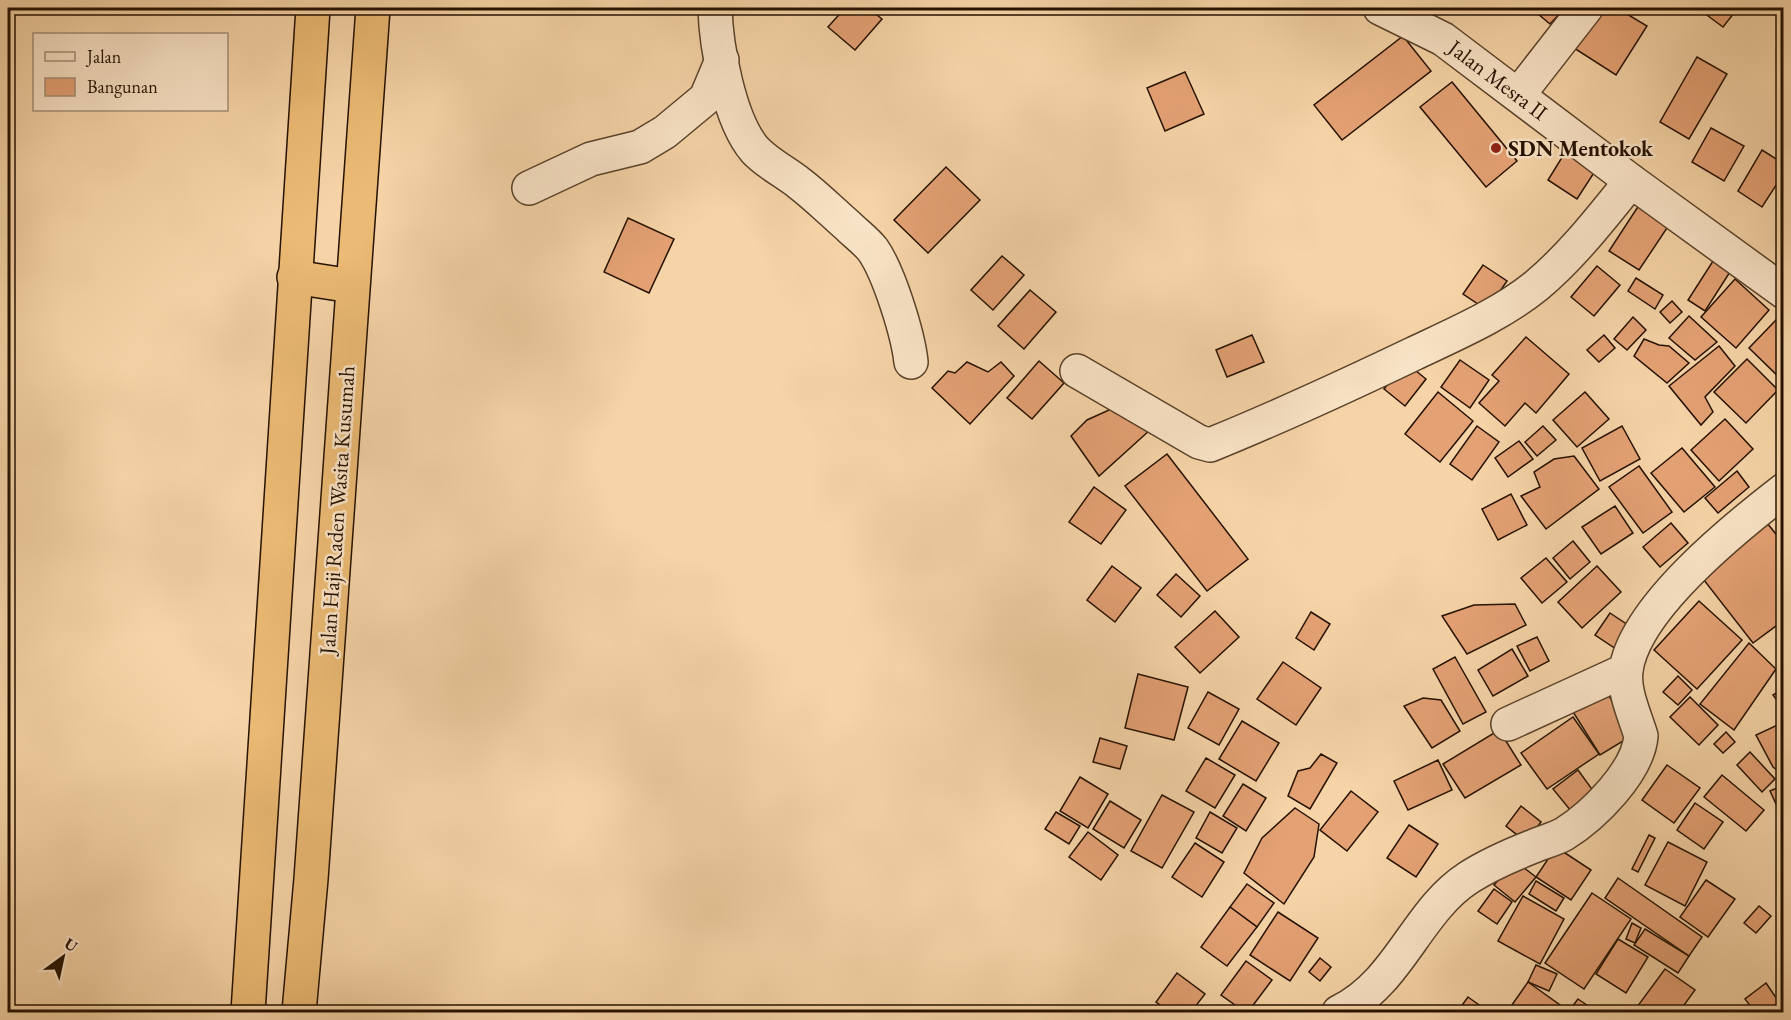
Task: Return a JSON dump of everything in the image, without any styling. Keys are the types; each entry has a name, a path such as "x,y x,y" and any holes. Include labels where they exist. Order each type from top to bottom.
{"highway":[{"path":"248,1012 313,8"},
{"name":"Jalan Haji Raden Wasita Kusumah","path":"299,1012 311,879 373,8"},
{"path":"294,277 352,286"}],"street":[{"path":"715,8 715,29 722,60 738,122 744,135 756,152 806,188 874,251 902,320 911,362"},
{"name":"Jalan Mesra II","path":"1380,8 1443,39 1519,94 1631,181 1784,292"},
{"path":"1519,94 1586,8"},
{"path":"529,188 591,159 640,147 665,132 706,98 722,60"},
{"path":"1077,371 1199,442 1210,445 1368,376 1469,327 1516,301 1549,274 1597,223 1631,181"},
{"path":"1339,1012 1358,1002 1386,975 1448,893 1468,878 1503,859 1563,835 1593,812 1611,792 1635,761 1640,745 1641,736 1625,682 1629,657 1642,632 1672,591 1700,560 1784,490"},
{"path":"1508,724 1626,670"}],"building":[{"path":"845,8 868,8 882,19 855,50 828,27"},
{"path":"1531,8 1565,8 1550,24"},
{"path":"1600,8 1617,8 1647,26 1616,75 1574,48"},
{"path":"1702,8 1738,8 1723,27 1700,10"},
{"path":"1403,36 1431,71 1342,140 1314,105"},
{"path":"1697,57 1727,74 1689,139 1660,122"},
{"path":"1185,72 1204,114 1165,131 1147,88"},
{"path":"1452,82 1517,161 1486,187 1420,107"},
{"path":"1711,128 1744,146 1724,181 1692,162"},
{"path":"1569,146 1599,165 1577,199 1548,180"},
{"path":"1762,150 1784,164 1784,173 1762,207 1738,191"},
{"path":"946,167 980,200 928,253 894,220"},
{"path":"1641,202 1671,222 1639,270 1609,251"},
{"path":"628,218 674,239 649,293 604,272"},
{"path":"1002,256 1024,275 993,310 971,290"},
{"path":"1713,261 1730,272 1705,311 1688,300"},
{"path":"1483,265 1507,281 1487,310 1463,294"},
{"path":"1597,266 1620,285 1594,316 1571,297"},
{"path":"1636,278 1663,295 1655,309 1628,291"},
{"path":"1735,279 1769,310 1736,348 1701,317"},
{"path":"1030,290 1056,312 1024,349 998,326"},
{"path":"1672,301 1682,312 1670,323 1660,312"},
{"path":"1689,316 1717,342 1695,360 1669,338"},
{"path":"1633,317 1646,330 1627,350 1614,339"},
{"path":"1776,320 1784,326 1784,382 1749,348"},
{"path":"1252,335 1264,362 1227,377 1216,350"},
{"path":"1604,335 1615,348 1599,362 1587,350"},
{"path":"1526,337 1569,374 1536,413 1525,403 1505,426 1479,403 1499,381 1492,375"},
{"path":"1644,339 1669,346 1689,363 1667,383 1634,356"},
{"path":"1719,346 1735,366 1705,397 1713,412 1701,425 1669,386"},
{"path":"1747,359 1778,390 1746,423 1714,392"},
{"path":"1460,360 1489,380 1470,408 1441,387"},
{"path":"1039,361 1064,383 1032,419 1007,398"},
{"path":"967,362 988,372 1001,362 1014,376 970,424 932,388 948,371 955,373"},
{"path":"1405,362 1426,379 1405,406 1384,389"},
{"path":"1438,392 1473,421 1440,462 1405,434"},
{"path":"1585,392 1609,419 1577,447 1553,420"},
{"path":"1111,409 1150,430 1099,476 1071,436 1087,420"},
{"path":"1725,419 1753,449 1719,481 1691,450"},
{"path":"1477,426 1499,442 1472,480 1450,464"},
{"path":"1543,426 1556,440 1537,456 1525,442"},
{"path":"1622,426 1640,459 1600,481 1582,448"},
{"path":"1519,441 1533,459 1508,477 1495,458"},
{"path":"1682,448 1715,487 1684,512 1651,473"},
{"path":"1167,454 1248,559 1207,591 1125,486"},
{"path":"1574,456 1599,489 1546,529 1521,496 1540,487 1534,472 1554,459"},
{"path":"1639,466 1672,512 1643,533 1609,487"},
{"path":"1737,471 1749,487 1718,513 1705,498"},
{"path":"1094,487 1126,510 1101,544 1069,522"},
{"path":"1511,494 1527,525 1498,540 1482,509"},
{"path":"1615,506 1633,533 1601,554 1582,527"},
{"path":"1671,523 1688,543 1660,567 1643,547"},
{"path":"1767,523 1784,544 1784,620 1753,643 1700,575"},
{"path":"1573,541 1590,562 1570,579 1553,558"},
{"path":"1546,558 1567,582 1542,603 1521,578"},
{"path":"1112,566 1141,588 1115,622 1087,600"},
{"path":"1597,566 1621,592 1582,628 1558,602"},
{"path":"1176,574 1200,596 1181,617 1157,595"},
{"path":"1699,601 1742,640 1697,689 1654,650"},
{"path":"1515,604 1526,625 1467,654 1442,616 1474,605"},
{"path":"1215,611 1239,637 1200,673 1175,647"},
{"path":"1311,612 1330,624 1314,650 1296,638"},
{"path":"1610,613 1631,627 1616,649 1595,635"},
{"path":"1537,637 1549,661 1530,671 1517,646"},
{"path":"1749,643 1776,669 1734,730 1700,704"},
{"path":"1512,649 1528,676 1493,696 1478,670"},
{"path":"1455,657 1486,712 1463,724 1433,669"},
{"path":"1283,662 1321,688 1296,725 1257,699"},
{"path":"1138,674 1188,687 1174,740 1125,728"},
{"path":"1678,676 1692,690 1678,705 1663,692"},
{"path":"1603,686 1633,735 1600,755 1570,707"},
{"path":"1784,688 1784,710 1773,695"},
{"path":"1208,692 1239,709 1219,745 1188,728"},
{"path":"1690,697 1718,725 1699,745 1670,717"},
{"path":"1423,698 1441,700 1460,731 1432,748 1404,706"},
{"path":"1573,717 1599,754 1547,789 1521,753"},
{"path":"1242,721 1279,743 1256,781 1219,759"},
{"path":"1784,722 1784,775 1773,767 1756,735"},
{"path":"1499,730 1521,765 1465,798 1443,764"},
{"path":"1726,732 1735,742 1723,753 1714,744"},
{"path":"1100,738 1127,746 1120,769 1093,762"},
{"path":"1750,752 1775,779 1762,792 1737,765"},
{"path":"1321,754 1337,763 1310,809 1288,796 1298,771 1310,768"},
{"path":"1206,758 1235,775 1215,808 1186,791"},
{"path":"1438,760 1452,790 1408,810 1394,781"},
{"path":"1667,765 1700,788 1674,823 1642,800"},
{"path":"1578,770 1594,792 1571,811 1553,789"},
{"path":"1722,775 1764,810 1746,831 1704,797"},
{"path":"1080,777 1108,794 1088,828 1060,811"},
{"path":"1243,784 1266,798 1246,831 1223,816"},
{"path":"1784,785 1784,803 1777,806 1770,791"},
{"path":"1351,791 1378,812 1347,851 1320,830"},
{"path":"1162,795 1194,812 1162,868 1131,851"},
{"path":"1110,801 1141,820 1124,848 1093,829"},
{"path":"1695,803 1723,822 1704,849 1677,830"},
{"path":"1521,806 1541,822 1526,842 1506,826"},
{"path":"1295,808 1319,824 1314,857 1284,904 1244,873 1262,838"},
{"path":"1056,812 1080,826 1069,844 1045,829"},
{"path":"1210,812 1237,828 1222,853 1196,838"},
{"path":"1409,825 1438,844 1416,877 1387,858"},
{"path":"1088,832 1118,855 1101,880 1069,857"},
{"path":"1649,835 1655,838 1638,872 1632,869"},
{"path":"1668,842 1707,862 1685,906 1645,885"},
{"path":"1195,843 1224,862 1202,897 1172,877"},
{"path":"1556,847 1591,870 1571,900 1536,877"},
{"path":"1515,861 1536,877 1515,902 1494,885"},
{"path":"1618,878 1702,937 1689,956 1605,898"},
{"path":"1706,880 1735,899 1708,937 1680,917"},
{"path":"1536,881 1564,898 1556,911 1529,894"},
{"path":"1247,884 1274,903 1257,927 1230,907"},
{"path":"1494,889 1512,902 1497,924 1478,911"},
{"path":"1592,893 1631,919 1584,989 1545,963"},
{"path":"1523,896 1564,919 1540,964 1498,941"},
{"path":"1759,906 1771,916 1756,933 1744,923"},
{"path":"1230,907 1257,927 1227,966 1201,947"},
{"path":"1278,912 1318,938 1290,981 1250,955"},
{"path":"1632,923 1641,928 1635,943 1626,939"},
{"path":"1645,929 1689,956 1678,973 1634,945"},
{"path":"1618,939 1648,957 1626,993 1596,974"},
{"path":"1320,958 1331,967 1320,981 1309,972"},
{"path":"1246,961 1272,980 1248,1012 1221,995"},
{"path":"1536,965 1557,974 1549,991 1528,982"},
{"path":"1665,969 1695,990 1679,1012 1634,1011"},
{"path":"1177,973 1205,994 1191,1012 1170,1012 1156,1002"},
{"path":"1528,982 1560,1005 1555,1012 1507,1012"},
{"path":"1766,983 1779,1002 1764,1012 1755,1012 1745,999"},
{"path":"1468,997 1489,1012 1457,1012"},
{"path":"1578,999 1597,1012 1568,1012"}],"place":[{"name":"SDN Mentokok","path":"1496,148"}]}
